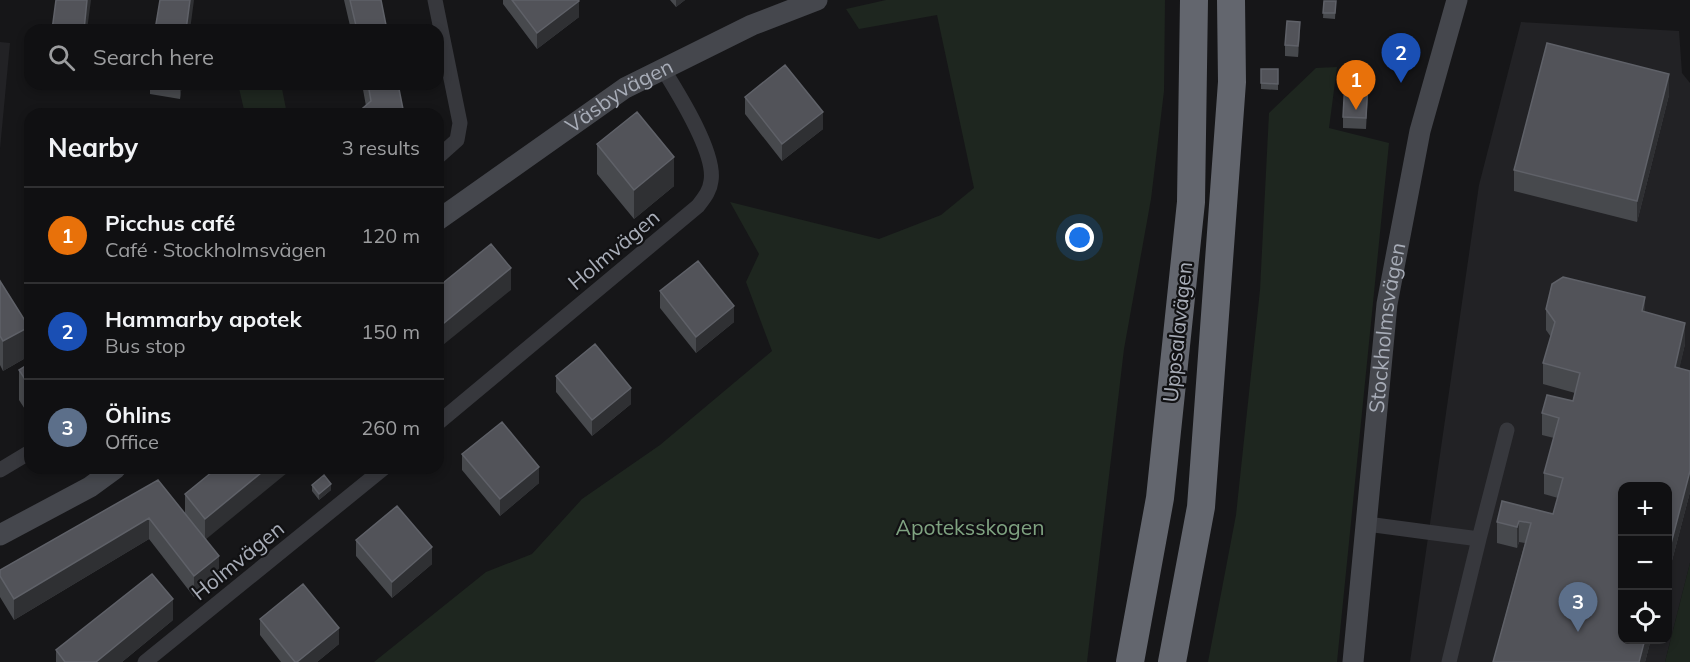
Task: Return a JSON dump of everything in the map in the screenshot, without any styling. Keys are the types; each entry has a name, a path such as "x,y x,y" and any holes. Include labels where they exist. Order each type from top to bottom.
{"highway":[{"name":"Uppsalavägen","path":"1130,662 1160,498 1191,202 1194,0"},
{"name":"Uppsalavägen","path":"1172,662 1201,507 1232,82 1231,0"}],"street":[{"path":"435,0 440,24"},
{"name":"Väsbyvägen","path":"444,216 625,88 752,25 817,0"},
{"name":"Stockholmsvägen","path":"1353,662 1387,303 1420,131 1456,0"},
{"path":"444,44 460,123 457,140 444,152"},
{"name":"Holmvägen","path":"444,418 698,206 708,193 712,179 711,160 663,69"},
{"path":"1449,662 1507,430"},
{"path":"0,470 24,456"},
{"path":"0,535 90,487 108,474"},
{"name":"Holmvägen","path":"145,662 377,474"},
{"path":"1367,524 1479,539"}],"shaded area":[{"path":"1521,22 1679,31 1682,73 1690,83 1690,563 1672,634 1672,482 1618,482 1618,644 1670,644 1665,662 1410,662 1479,185"},
{"path":"0,42 10,43 0,149"}],"green space":[{"name":"Apoteksskogen","path":"886,0 1165,0 1164,91 1151,199 1124,349 1087,662 374,662 486,572 532,554 582,499 660,445 772,351 746,282 759,254 730,202 879,239 941,215 974,188 937,15 859,29 846,9"},
{"path":"1337,67 1329,128 1389,143 1337,662 1208,662 1236,515 1260,290 1269,113 1316,68"},
{"path":"239,90 282,90 286,108 244,108"},
{"path":"1690,563 1690,662 1665,662 1670,644 1672,644 1672,634"}],"building":[{"path":"56,0 87,0 85,24 53,24"},
{"path":"160,0 190,0 187,24 156,24"},
{"path":"350,0 381,0 386,24 356,24"},
{"path":"512,0 578,0 579,1 537,33"},
{"path":"1324,1 1336,1 1335,13 1323,13"},
{"path":"1287,21 1300,22 1298,46 1285,45"},
{"path":"1547,43 1669,74 1637,201 1514,170"},
{"path":"785,65 823,112 782,144 745,97"},
{"path":"1261,69 1278,69 1278,84 1261,83"},
{"path":"1345,80 1368,81 1366,118 1343,117"},
{"path":"369,90 399,90 403,108 363,108 371,101"},
{"path":"637,112 674,157 634,190 597,144"},
{"path":"491,244 511,268 444,323 444,282"},
{"path":"698,261 734,306 696,337 660,291"},
{"path":"1563,277 1645,297 1642,311 1685,323 1675,367 1690,371 1690,471 1672,540 1672,482 1618,482 1618,644 1644,644 1639,662 1493,662 1531,523 1519,521 1517,527 1497,522 1502,501 1553,514 1563,478 1544,473 1559,418 1542,413 1547,395 1573,401 1580,373 1543,363 1555,322 1546,309 1552,284"},
{"path":"0,281 24,319 24,330 3,341 0,336"},
{"path":"595,344 631,388 592,420 556,376"},
{"path":"24,367 24,378 19,370"},
{"path":"502,422 539,467 500,499 462,454"},
{"path":"210,474 260,474 205,519 185,494"},
{"path":"324,475 331,484 319,494 312,485"},
{"path":"158,480 219,556 194,576 149,518 14,599 0,576 0,570"},
{"path":"397,506 432,547 392,582 356,540"},
{"path":"152,574 173,599 96,662 65,662 56,650"},
{"path":"303,584 339,628 295,662 260,619"}],"place":[{"name":"Hammarby apotek","path":"1401,83"},
{"name":"Picchus café","path":"1356,110"},
{"name":"Öhlins","path":"1578,632"}]}
